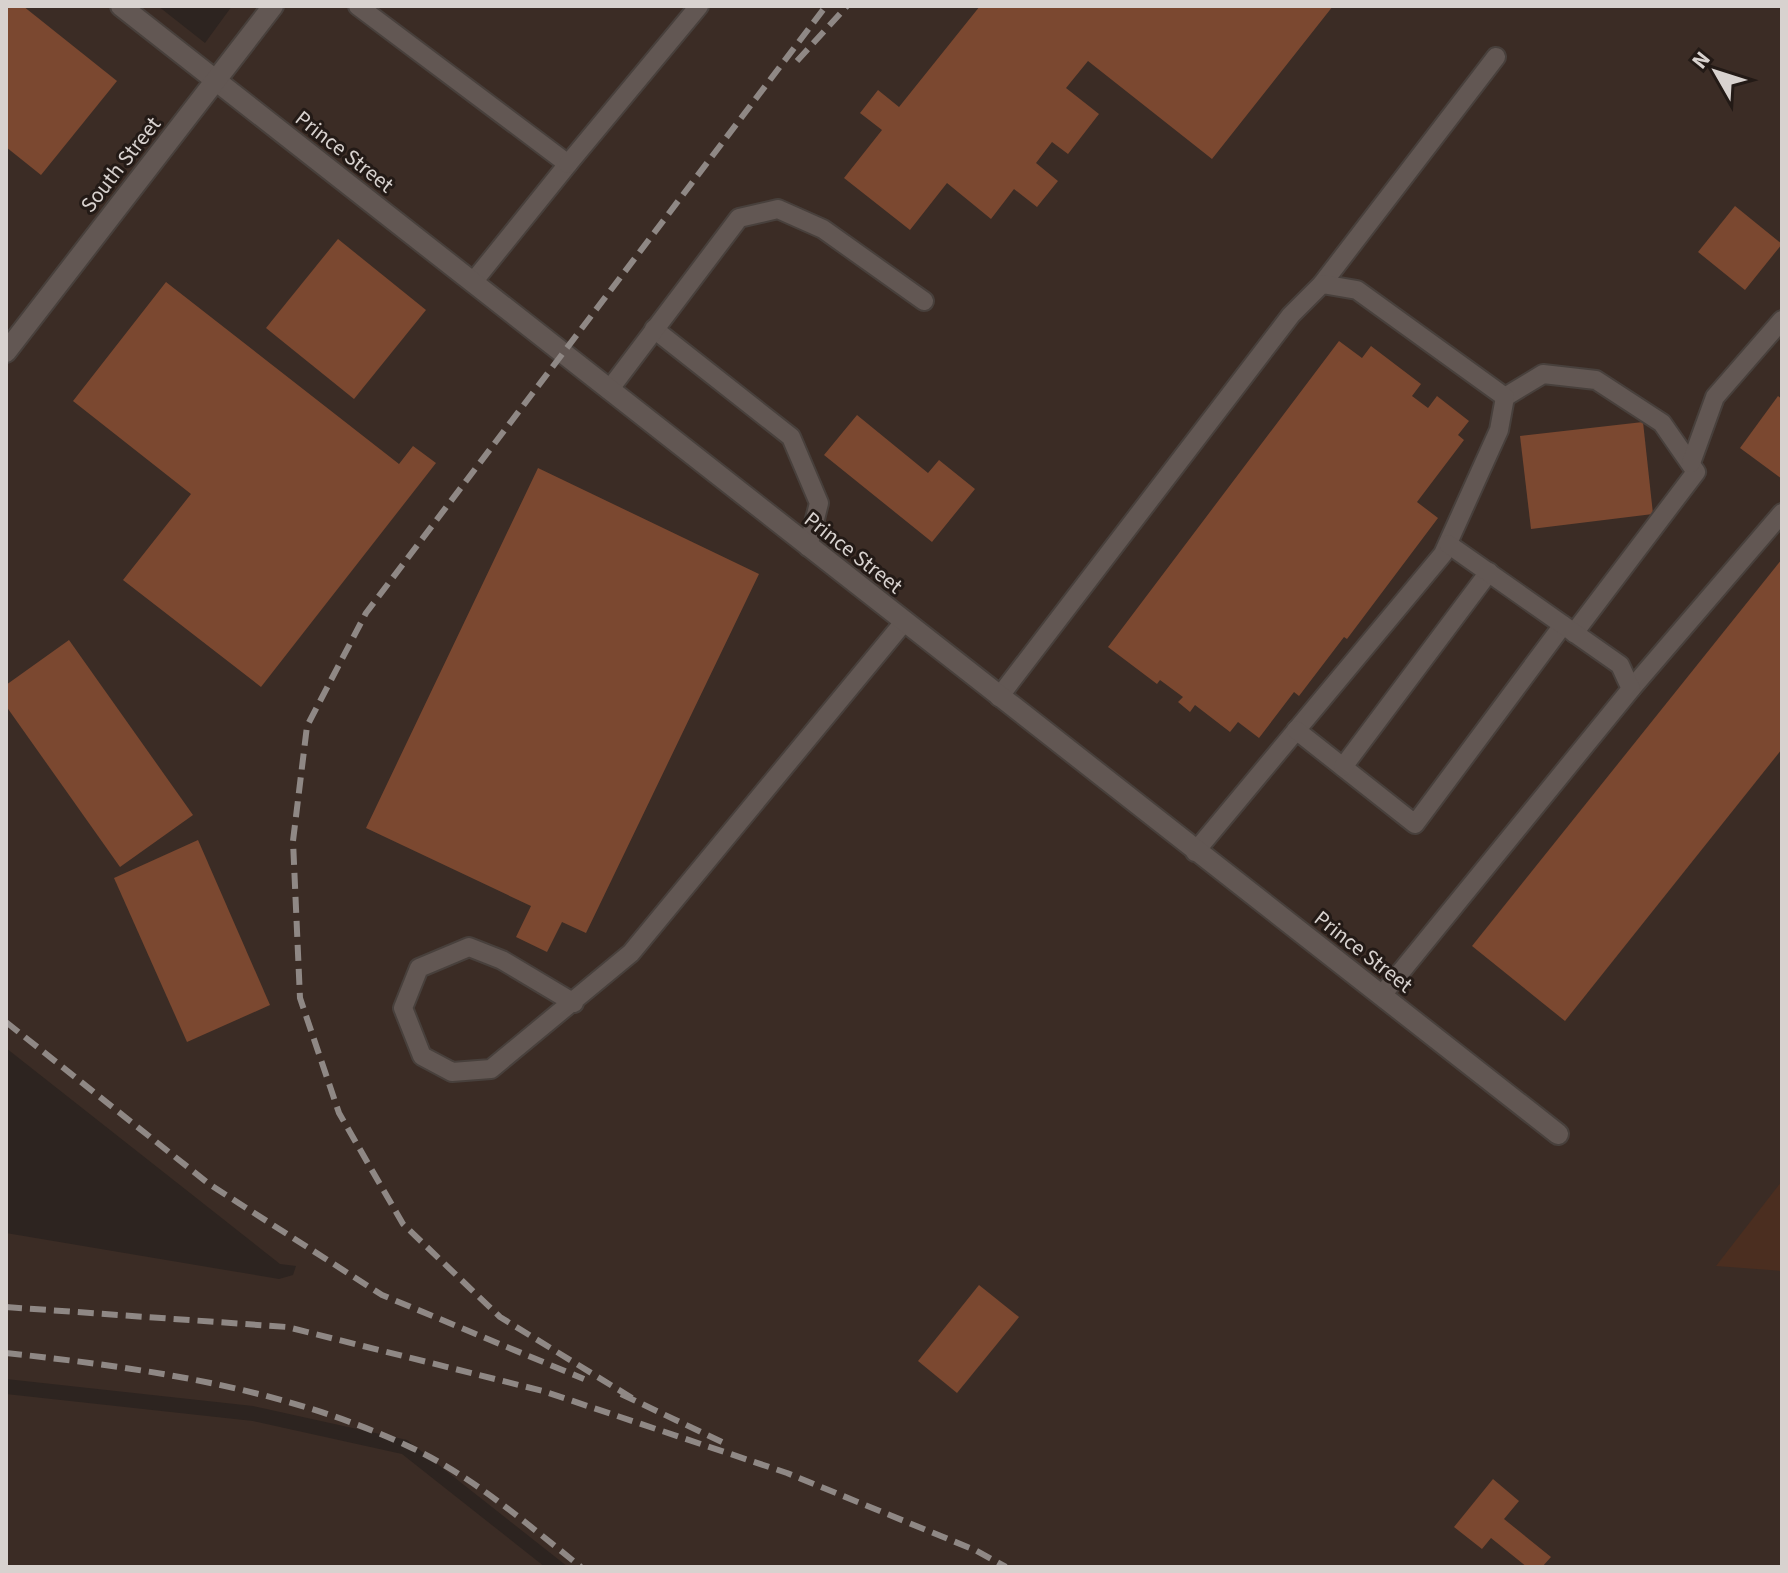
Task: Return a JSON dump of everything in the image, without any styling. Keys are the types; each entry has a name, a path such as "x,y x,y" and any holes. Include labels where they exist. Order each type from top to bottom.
{"street":[{"name":"Prince Street","path":"121,6 1558,1134"},
{"name":"South Street","path":"6,352 273,6"}],"lane":[{"path":"358,6 568,164"},
{"path":"473,282 699,6"},
{"path":"999,697 1291,315 1322,284 1496,57"},
{"path":"609,390 739,218 778,209 823,229 924,301"},
{"path":"1322,284 1357,290 1505,397"},
{"path":"1691,463 1715,397 1782,320"},
{"path":"654,329 791,437 819,503 808,547"},
{"path":"1195,852 1448,544 1499,430 1505,397 1543,374 1596,380 1662,423 1696,472 1415,824 1296,730"},
{"path":"1382,995 1631,689 1782,513"},
{"path":"1448,544 1620,665 1631,689"},
{"path":"1343,767 1489,572"},
{"path":"574,1003 502,960 469,947 419,968 403,1008 422,1056 452,1072 491,1069 574,1003 631,953 904,622"}],"shaded area":[{"path":"6,6 158,6 205,43 232,6 1782,6 1782,1567 568,1567 407,1440 253,1406 6,1379 6,1233 279,1279 293,1275 296,1266 280,1264 6,1048"},
{"path":"1782,1181 1782,1271 1716,1266"},
{"path":"6,1394 253,1421 402,1454 545,1567 6,1567"}],"building":[{"path":"6,6 23,6 117,81 41,175 6,147"},
{"path":"980,6 1333,6 1212,159 1088,61 1066,88 1099,114 1068,154 1052,142 1036,163 1058,181 1037,207 1014,189 991,219 947,183 910,230 844,178 882,130 860,113 878,90 899,107"},
{"path":"1735,206 1782,244 1745,290 1698,252"},
{"path":"338,239 426,310 354,399 266,328"},
{"path":"166,282 399,464 413,446 436,463 261,687 123,580 191,494 73,401"},
{"path":"1339,341 1362,358 1371,346 1421,384 1412,396 1428,408 1437,396 1469,421 1458,435 1464,440 1417,502 1438,518 1347,639 1344,637 1299,696 1294,692 1259,738 1238,722 1230,732 1195,705 1190,712 1178,702 1183,697 1160,680 1157,684 1108,647"},
{"path":"1778,396 1782,399 1782,479 1740,448"},
{"path":"857,415 928,473 939,460 975,489 932,542 824,455"},
{"path":"1643,422 1653,514 1531,529 1520,436"},
{"path":"538,468 759,574 586,933 562,922 547,952 516,937 531,906 366,828"},
{"path":"1782,559 1782,749 1565,1021 1472,946"},
{"path":"69,640 193,815 120,867 6,706 6,685"},
{"path":"198,840 270,1005 187,1042 114,878"},
{"path":"979,1285 1019,1317 957,1393 918,1361"},
{"path":"1493,1479 1519,1501 1504,1519 1551,1557 1542,1567 1527,1567 1491,1538 1482,1549 1454,1527"}],"railway":[{"path":"632,1398 500,1317 403,1224 339,1113 300,998 293,841 307,726 366,613 826,6"},
{"path":"797,61 847,6"},
{"path":"6,1022 209,1184 382,1295 584,1379"},
{"path":"6,1307 287,1327 543,1391 787,1473 975,1550 1006,1567"},
{"path":"6,1353 110,1366 214,1384 315,1410 364,1427 412,1448 457,1473 581,1567"},
{"path":"621,1394 722,1442"}]}
